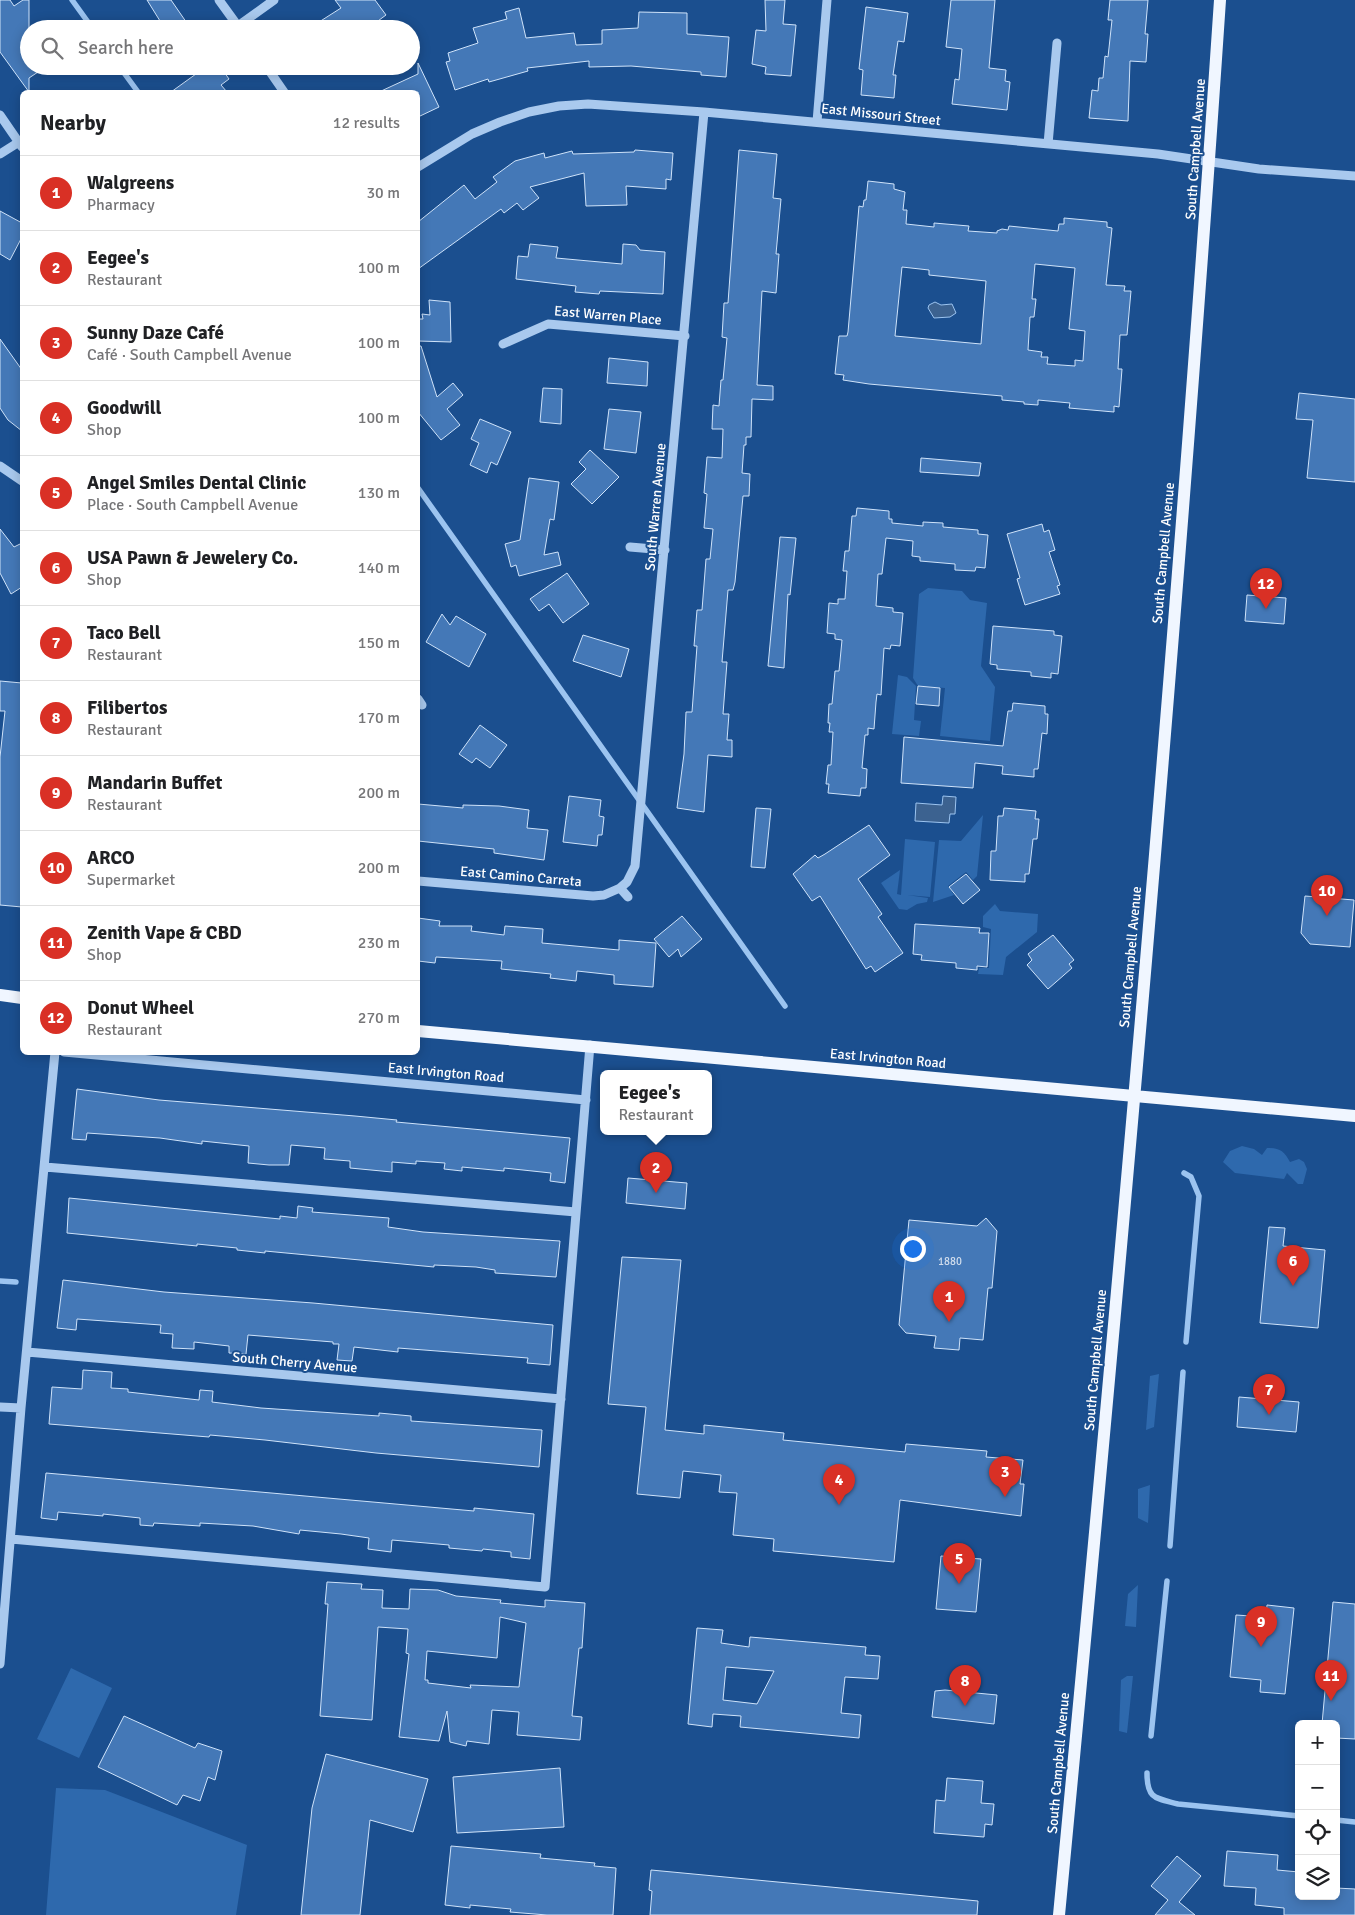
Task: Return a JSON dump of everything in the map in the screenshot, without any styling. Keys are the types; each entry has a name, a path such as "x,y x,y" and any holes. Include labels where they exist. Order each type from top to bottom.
{"main road":[{"name":"South Campbell Avenue","path":"1059,1915 1134,1095 1210,162 1220,0"},
{"path":"0,995 20,998"},
{"name":"East Irvington Road","path":"420,1031 590,1045 1355,1116"}],"street":[{"path":"219,0 234,20"},
{"path":"248,20 274,0"},
{"path":"817,122 827,0"},
{"path":"1048,144 1057,43"},
{"path":"272,75 283,90"},
{"name":"East Missouri Street","path":"420,166 472,134 529,112 559,106 616,104 1158,154 1259,169 1355,176"},
{"name":"South Warren Avenue","path":"620,888 627,882 636,866 704,112"},
{"path":"0,115 20,145 0,154"},
{"name":"East Warren Place","path":"503,344 548,324 685,336"},
{"path":"0,466 20,481"},
{"path":"630,547 665,550"},
{"name":"East Camino Carreta","path":"420,881 593,896 604,895 620,888"},
{"path":"620,888 628,897"},
{"path":"11,1539 545,1587 590,1045"},
{"path":"0,1664 21,1408 46,1167 55,1055"},
{"name":"East Irvington Road","path":"97,1055 586,1100"},
{"path":"46,1167 576,1212"},
{"name":"South Cherry Avenue","path":"27,1352 561,1399"},
{"path":"0,1407 21,1408"}],"shaded area":[{"path":"935,302 941,305 952,304 956,313 950,317 934,318 928,308 929,305"},
{"path":"928,588 962,591 970,600 987,603 981,666 995,687 990,741 940,736 945,688 918,686 913,678 919,594"},
{"path":"898,675 907,677 916,686 914,720 921,721 919,736 892,734"},
{"path":"943,796 956,797 955,814 950,814 949,823 915,821 916,803 942,805"},
{"path":"983,815 977,876 973,880 966,872 948,886 954,895 933,902 939,840 961,841"},
{"path":"905,839 935,842 930,897 907,895 928,898 927,902 917,904 907,910 899,909 881,883 900,870 897,894 901,895"},
{"path":"995,904 1000,911 1038,914 1037,932 1006,957 1003,975 978,974 979,968 989,968 991,929 983,927 983,916"},
{"path":"1242,1146 1254,1149 1262,1155 1267,1148 1275,1149 1284,1153 1290,1162 1299,1159 1304,1162 1307,1169 1303,1184 1298,1184 1287,1173 1284,1179 1235,1173 1223,1162 1230,1151"},
{"path":"1159,1374 1154,1427 1146,1430 1150,1376"},
{"path":"1150,1485 1148,1523 1138,1518 1138,1489"},
{"path":"1138,1585 1136,1627 1125,1626 1128,1594"},
{"path":"71,1668 112,1688 79,1758 37,1739"},
{"path":"1127,1676 1133,1676 1127,1733 1119,1731 1121,1680"},
{"path":"56,1788 105,1790 247,1845 236,1915 46,1915"}],"building":[{"path":"0,0 10,0 14,6 23,0 29,0 29,20 20,20 20,75 34,75 29,78 29,90 0,52"},
{"path":"147,0 171,0 185,20 159,20"},
{"path":"335,0 375,0 386,15 379,20 322,20 341,8"},
{"path":"765,0 785,0 783,24 796,25 791,76 765,74 766,67 752,64 756,30 766,31"},
{"path":"951,0 995,0 989,68 1006,70 1005,81 1010,82 1007,110 952,104 955,79 959,80 962,49 946,47"},
{"path":"1110,0 1148,0 1145,34 1148,34 1146,62 1130,61 1128,121 1089,118 1092,90 1098,91 1099,78 1103,78 1105,56 1108,57 1112,20 1108,20"},
{"path":"866,7 908,13 904,42 898,41 893,75 896,75 894,98 861,95 863,70 859,69"},
{"path":"519,8 526,38 574,33 576,45 602,44 602,30 638,28 639,12 687,13 687,34 729,37 726,77 701,75 701,72 631,66 589,67 589,61 527,68 528,71 489,82 488,79 455,90 446,62 450,61 448,53 478,43 473,28 507,19 505,12"},
{"path":"420,67 439,107 420,116 420,90 383,90 416,75 420,75"},
{"path":"195,75 226,75 229,79 221,85 225,90 174,90"},
{"path":"635,150 673,153 671,180 666,179 666,189 626,186 627,205 586,206 584,173 530,187 539,198 523,210 517,203 504,213 501,209 420,268 420,220 464,185 475,199 497,182 493,177 515,161 544,153 545,158 572,151 573,154 634,152"},
{"path":"739,150 777,154 773,198 781,199 776,254 779,254 776,293 762,291 757,385 773,386 773,400 752,399 751,437 746,437 746,445 744,445 742,473 750,474 749,496 743,496 735,582 733,590 728,590 722,662 727,662 723,714 729,714 727,740 732,740 732,757 708,755 704,812 677,808 684,754 686,712 692,712 697,646 694,646 697,610 702,610 706,559 710,559 713,529 704,528 707,494 704,493 707,457 722,458 723,429 712,429 713,405 719,406 721,380 723,380 727,338 722,337 724,303 728,303"},
{"path":"868,181 894,184 894,189 905,192 903,210 907,210 906,224 934,227 934,223 969,226 968,231 997,233 997,231 1002,229 1008,230 1009,226 1058,231 1059,224 1064,224 1064,218 1107,222 1107,227 1112,228 1106,285 1125,286 1124,291 1131,291 1127,335 1120,335 1118,369 1122,369 1119,407 1114,406 1114,412 1069,408 1070,403 1038,400 1038,405 1024,404 1024,402 1002,400 1002,396 843,380 844,375 835,374 839,336 847,336 848,332 859,206 863,207 864,200 866,200","holes":["1035,264 1075,268 1069,329 1085,331 1083,361 1075,360 1075,366 1047,364 1048,357 1041,357 1042,352 1028,350 1030,317 1034,317 1036,299 1032,299","902,267 929,270 929,275 986,281 981,344 895,336"]},
{"path":"0,211 20,222 20,241 10,260 0,254"},
{"path":"530,244 558,247 556,258 622,264 623,244 636,245 640,250 665,252 663,294 600,291 599,294 575,292 576,286 516,279 518,256 528,257"},
{"path":"429,300 450,302 451,342 420,341 420,319 423,319 422,314 430,315"},
{"path":"0,339 20,367 20,429 8,420 0,408"},
{"path":"420,346 437,397 453,383 463,395 447,409 460,425 441,440 420,414"},
{"path":"609,358 648,362 647,386 607,383"},
{"path":"543,388 562,389 561,424 540,422"},
{"path":"1299,393 1355,399 1355,482 1307,478 1313,420 1296,419"},
{"path":"609,409 641,412 636,453 604,449"},
{"path":"480,419 511,432 497,465 491,462 487,473 470,465 479,443 471,439"},
{"path":"590,450 619,477 592,504 571,484 586,469 579,462"},
{"path":"921,458 981,463 979,476 920,472"},
{"path":"529,478 559,482 554,520 550,519 544,555 558,552 561,565 519,576 516,565 511,567 505,544 520,540"},
{"path":"857,508 889,511 889,519 892,519 892,523 923,526 923,522 943,523 943,527 978,530 978,534 988,535 985,568 976,567 975,571 955,570 955,564 920,561 920,557 912,556 913,541 886,538 882,574 878,574 876,606 893,608 893,612 903,613 900,646 891,645 890,649 884,648 881,695 877,694 874,729 868,728 868,735 865,735 862,768 867,769 866,788 861,788 860,796 828,793 829,784 826,784 828,765 831,765 833,732 829,732 829,704 832,704 835,671 839,671 842,640 835,639 835,634 827,633 829,603 838,604 838,599 845,599 847,571 843,571 845,551 849,551 852,516 856,516"},
{"path":"1042,524 1044,532 1049,530 1055,550 1049,552 1060,585 1057,586 1060,594 1025,605 1017,579 1020,578 1007,534"},
{"path":"0,529 14,547 20,544 20,588 11,594 0,573"},
{"path":"780,537 796,538 790,595 788,594 784,668 768,666"},
{"path":"567,573 589,604 563,623 549,604 539,611 530,599"},
{"path":"1247,595 1286,598 1284,624 1245,621"},
{"path":"442,614 450,625 456,616 486,634 469,667 426,642"},
{"path":"993,626 1054,631 1054,635 1062,636 1058,674 1051,673 1051,678 1031,676 1031,672 997,669 997,665 990,664"},
{"path":"583,635 629,649 621,677 573,661"},
{"path":"0,681 20,683 20,907 0,905 0,757 5,711 0,711"},
{"path":"918,686 940,688 939,706 916,704"},
{"path":"1013,703 1045,706 1045,714 1048,714 1047,734 1042,733 1038,769 1034,769 1034,777 1002,774 1003,766 975,763 973,788 901,783 904,737 1003,746 1008,711 1012,711"},
{"path":"480,725 507,745 490,768 476,758 472,763 459,754"},
{"path":"569,796 601,800 599,816 604,817 602,835 598,835 597,846 563,842"},
{"path":"420,804 463,808 463,805 499,806 529,810 527,828 548,830 544,860 494,853 494,849 420,841"},
{"path":"756,808 771,809 765,868 751,867"},
{"path":"1004,808 1036,811 1035,819 1039,819 1037,839 1033,839 1029,874 1025,874 1025,882 990,880 991,851 996,851 998,816 1003,816"},
{"path":"869,825 890,855 858,879 882,914 878,917 903,953 875,972 871,966 866,969 820,896 812,901 793,874 815,855 818,858"},
{"path":"966,874 980,890 963,904 949,887"},
{"path":"1305,896 1354,900 1350,947 1310,944 1301,933"},
{"path":"682,916 702,939 681,957 678,949 669,957 654,939"},
{"path":"420,918 440,921 439,926 472,926 471,931 504,935 505,926 543,929 542,943 619,950 619,940 656,943 653,987 614,984 614,975 577,971 576,981 550,978 551,974 501,969 502,961 436,957 435,963 420,961"},
{"path":"915,924 980,928 979,933 989,933 987,967 977,966 977,970 956,968 956,963 921,960 922,955 913,954"},
{"path":"1053,935 1074,960 1069,964 1072,968 1048,989 1027,965 1032,960 1028,954"},
{"path":"77,1089 159,1100 355,1116 397,1120 396,1122 570,1138 565,1183 550,1181 551,1173 504,1168 504,1171 462,1167 462,1171 444,1169 445,1163 416,1161 416,1164 392,1162 392,1172 350,1168 350,1161 324,1159 325,1148 291,1145 289,1165 269,1165 248,1163 249,1146 202,1141 202,1144 160,1138 87,1133 86,1140 72,1139"},
{"path":"628,1178 687,1183 685,1209 626,1203"},
{"path":"69,1198 280,1219 280,1216 297,1218 298,1206 313,1208 312,1212 389,1218 388,1227 423,1232 560,1241 556,1277 495,1273 495,1270 476,1267 434,1265 434,1267 265,1251 265,1253 237,1250 237,1248 197,1244 197,1246 67,1233"},
{"path":"986,1218 997,1231 992,1288 988,1288 983,1340 960,1338 959,1350 934,1348 936,1336 906,1333 899,1325 909,1220 977,1226"},
{"path":"1269,1227 1285,1228 1283,1246 1325,1250 1318,1328 1260,1323"},
{"path":"622,1257 681,1260 665,1430 704,1434 704,1425 784,1433 783,1440 905,1452 906,1444 987,1451 986,1457 1023,1460 1020,1484 1024,1484 1021,1516 900,1500 894,1562 773,1551 774,1539 733,1535 737,1493 719,1492 721,1475 683,1471 680,1498 637,1494 646,1407 608,1404"},
{"path":"63,1280 164,1292 313,1303 553,1325 550,1365 527,1363 528,1358 398,1348 398,1352 354,1347 352,1361 337,1360 339,1344 333,1344 333,1342 248,1335 246,1354 229,1353 229,1346 194,1342 194,1349 172,1348 173,1334 160,1333 161,1325 77,1319 76,1330 57,1328"},
{"path":"83,1370 112,1372 111,1388 128,1389 128,1392 199,1400 200,1390 213,1391 212,1402 261,1408 379,1416 379,1413 411,1416 411,1421 542,1430 539,1467 376,1453 210,1435 209,1437 49,1424 52,1387 82,1389"},
{"path":"1239,1397 1299,1402 1296,1432 1237,1427"},
{"path":"46,1473 474,1511 474,1508 534,1514 530,1559 511,1557 511,1552 449,1548 449,1545 392,1540 391,1552 368,1549 369,1538 300,1530 299,1534 253,1526 200,1523 200,1526 154,1523 153,1526 140,1525 140,1518 58,1512 57,1520 41,1518"},
{"path":"941,1556 981,1559 976,1612 936,1609"},
{"path":"327,1582 362,1584 361,1589 383,1590 382,1608 409,1609 410,1589 438,1590 456,1596 501,1600 500,1603 545,1607 545,1600 585,1603 582,1648 579,1648 572,1716 582,1717 580,1740 517,1735 519,1712 492,1710 489,1744 467,1741 466,1746 450,1742 447,1711 439,1741 399,1737 409,1654 406,1653 408,1629 378,1627 372,1720 320,1716 328,1604 325,1604","holes":["500,1617 526,1623 519,1687 470,1685 471,1688 428,1683 428,1680 425,1680 427,1651 497,1658"]},
{"path":"1333,1602 1355,1604 1355,1739 1340,1738 1340,1720 1322,1720"},
{"path":"1267,1605 1294,1608 1285,1694 1260,1692 1261,1680 1230,1677 1236,1615 1266,1617"},
{"path":"697,1628 723,1630 721,1643 749,1647 750,1637 866,1647 865,1655 880,1656 878,1679 845,1677 841,1713 861,1715 859,1738 740,1727 741,1716 713,1714 712,1727 688,1724","holes":["726,1667 774,1671 757,1704 723,1700"]},
{"path":"945,1690 997,1695 994,1724 932,1717 935,1691"},
{"path":"124,1716 195,1748 198,1743 222,1751 215,1780 208,1777 200,1801 183,1795 177,1805 98,1767"},
{"path":"326,1754 428,1779 413,1832 370,1820 360,1915 301,1915 312,1808"},
{"path":"560,1768 564,1827 457,1833 453,1777"},
{"path":"947,1778 983,1781 981,1803 994,1804 992,1825 985,1824 984,1837 934,1833 936,1800 945,1801"},
{"path":"451,1846 541,1854 540,1858 595,1863 594,1866 616,1868 613,1915 547,1915 510,1912 511,1909 470,1905 470,1908 445,1905"},
{"path":"1227,1851 1278,1855 1277,1870 1295,1872 1295,1900 1340,1900 1340,1888 1355,1889 1355,1915 1284,1915 1284,1908 1255,1905 1256,1888 1224,1886"},
{"path":"1177,1856 1201,1876 1179,1902 1195,1915 1155,1915 1168,1900 1151,1886"},
{"path":"651,1870 978,1901 977,1915 650,1915 652,1891 649,1890"}],"waterway":[{"path":"72,0 86,20"},
{"path":"126,75 137,90"},
{"path":"420,491 785,1006"},
{"path":"1184,1173 1191,1177 1199,1196 1186,1342"},
{"path":"0,1281 16,1282"},
{"path":"1170,1546 1183,1372"},
{"path":"1151,1736 1167,1581"},
{"path":"1147,1773 1147,1782 1151,1793 1163,1800 1178,1804 1295,1816"},
{"path":"1340,1820 1355,1822"}],"place":[{"name":"Donut Wheel","path":"1266,609"},
{"name":"ARCO","path":"1327,916"},
{"name":"Eegee's","path":"656,1193"},
{"name":"USA Pawn & Jewelery Co.","path":"1293,1286"},
{"name":"Walgreens","path":"949,1322"},
{"name":"Taco Bell","path":"1269,1415"},
{"name":"Sunny Daze Café","path":"1005,1497"},
{"name":"Goodwill","path":"839,1505"},
{"name":"Angel Smiles Dental Clinic","path":"959,1584"},
{"name":"Mandarin Buffet","path":"1261,1647"},
{"name":"Zenith Vape & CBD","path":"1331,1701"},
{"name":"Filibertos","path":"965,1706"}]}
